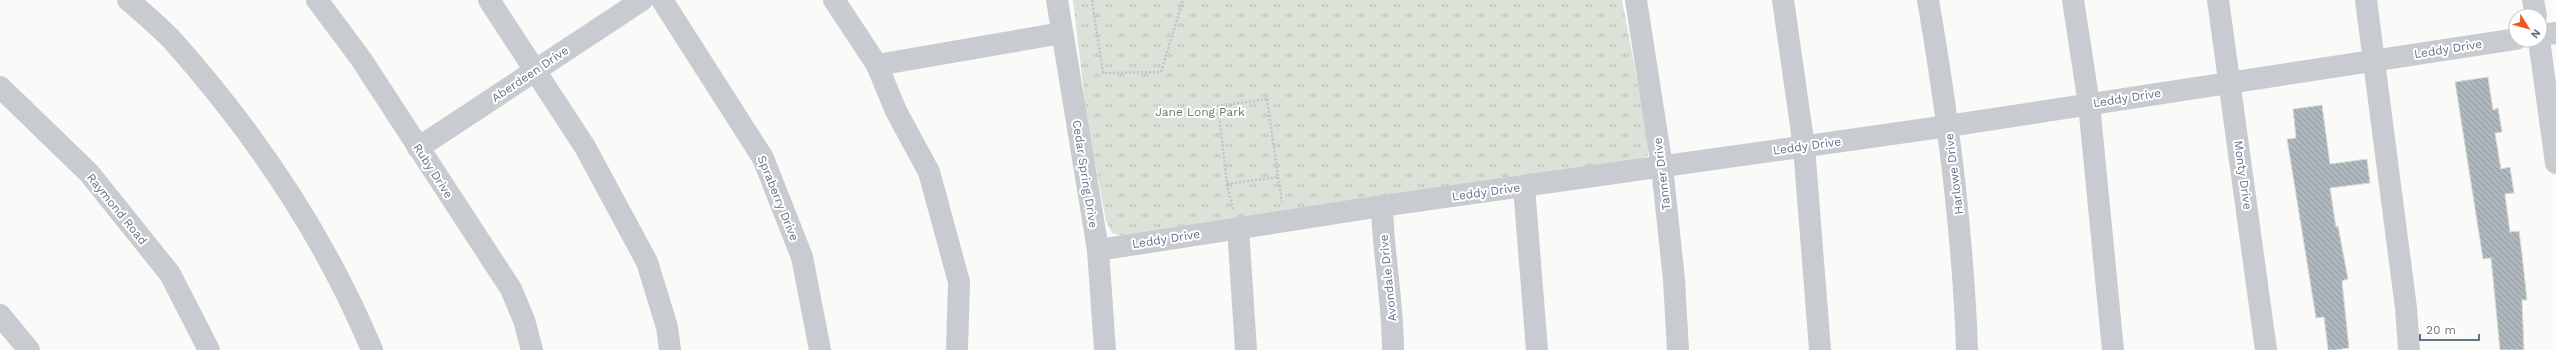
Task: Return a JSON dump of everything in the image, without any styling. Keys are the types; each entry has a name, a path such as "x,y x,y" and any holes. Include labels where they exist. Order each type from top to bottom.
{"street":[{"path":"128,0 172,40 224,102 297,204 344,286 372,350"},
{"name":"Ruby Drive","path":"317,0 361,59 511,289 524,320 532,350"},
{"path":"489,0 585,147 647,262 667,327 670,350"},
{"name":"Aberdeen Drive","path":"418,148 642,0"},
{"name":"Spraberry Drive","path":"662,0 763,158 802,257 820,350"},
{"path":"834,0 877,65 896,111 929,172 950,243 958,282 957,350"},
{"name":"Cedar Spring Drive","path":"1057,0 1098,250 1105,350"},
{"name":"Tanner Drive","path":"1636,0 1662,167 1674,280 1678,350"},
{"path":"1783,0 1804,147 1820,350"},
{"name":"Harlowe Drive","path":"1928,0 1948,126 1962,246 1967,350"},
{"path":"2073,0 2089,104 2113,350"},
{"name":"Monty Drive","path":"2218,0 2231,82 2266,350"},
{"path":"2366,0 2406,308 2409,350"},
{"path":"877,65 1062,33"},
{"name":"Leddy Drive","path":"1098,250 1382,206 1948,126 2508,40"},
{"path":"2540,48 2556,163"},
{"name":"Raymond Road","path":"0,87 89,173 170,274 209,350"},
{"path":"1524,187 1537,350"},
{"name":"Avondale Drive","path":"1382,206 1383,238 1392,314 1393,350"},
{"path":"1238,228 1246,350"},
{"path":"0,315 29,350"}],"path":[{"path":"1092,0 1103,73 1161,72 1183,0"},
{"path":"1278,176 1227,184 1218,106 1267,99 1283,205"}],"green space":[{"name":"Jane Long Park","path":"1073,0 1622,0 1648,138 1648,156 1632,162 1123,236 1112,233 1106,221 1087,120"}],"building":[{"path":"2488,77 2493,110 2498,108 2502,132 2495,133 2501,169 2510,167 2514,193 2505,194 2510,232 2519,231 2522,254 2527,300 2522,300 2524,350 2500,350 2491,258 2483,259 2455,82"},
{"path":"2322,105 2330,164 2367,159 2370,183 2330,188 2336,227 2338,226 2348,279 2342,281 2349,348 2335,350 2328,350 2324,317 2316,318 2287,139 2296,138 2293,109"}]}
